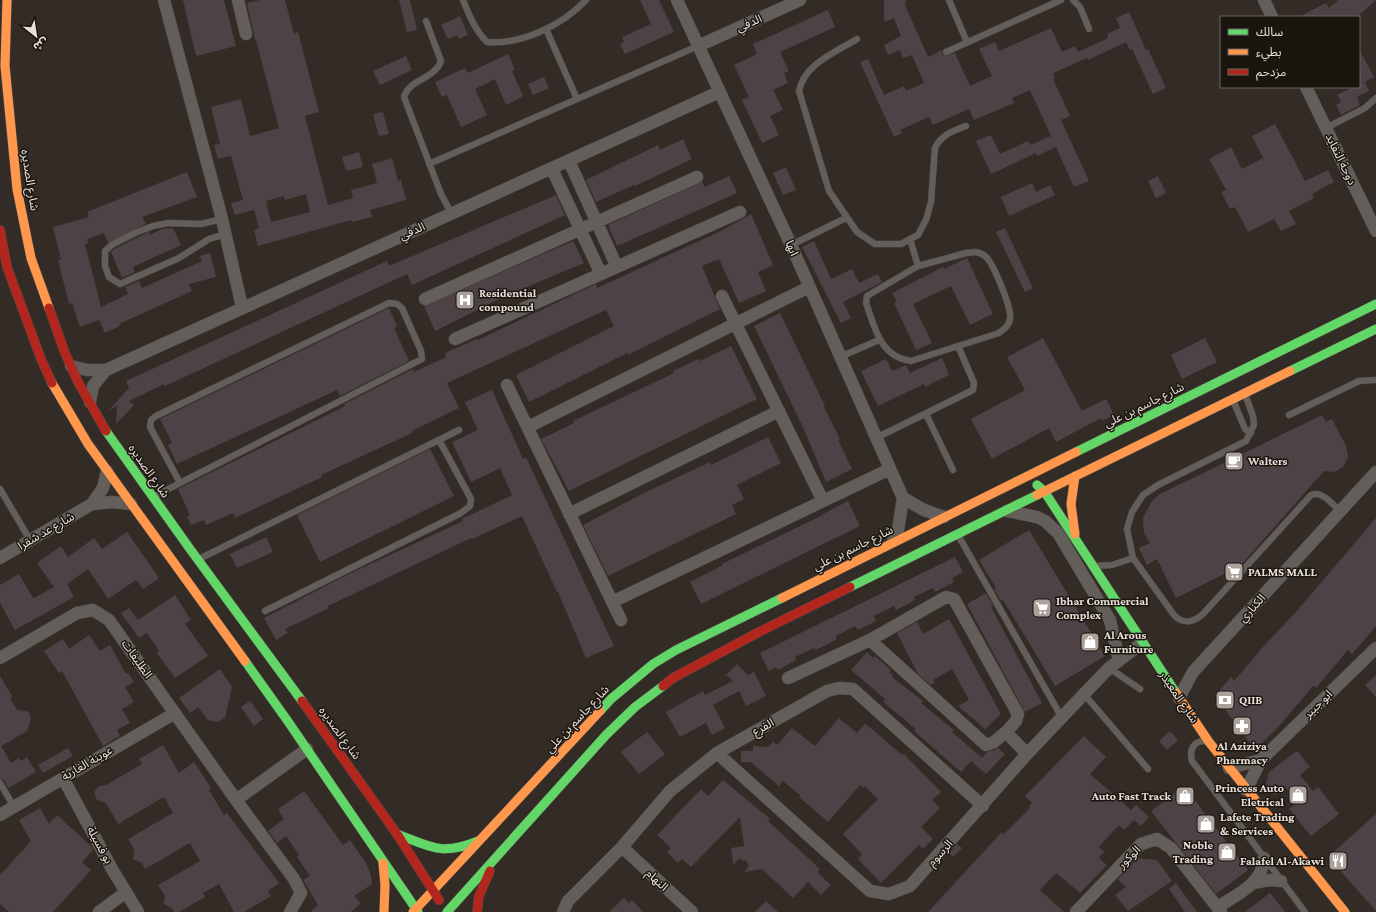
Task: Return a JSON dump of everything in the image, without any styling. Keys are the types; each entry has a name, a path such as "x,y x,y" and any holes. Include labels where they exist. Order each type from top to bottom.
{"street":[{"name":"شارع الصديره","path":"7,0 5,66 17,189 31,258 71,366 107,432 198,559 327,734 397,834 447,912"},
{"path":"164,0 226,234 242,307"},
{"path":"238,0 246,34"},
{"name":"ابها","path":"677,0 791,245 903,498"},
{"name":"الدفي","path":"698,46 785,3 800,0"},
{"path":"1264,0 1272,16"},
{"name":"دوحة النفايد","path":"1306,88 1376,231"},
{"name":"الدفي","path":"71,366 86,370 106,370 242,307 552,169 719,92"},
{"path":"569,161 617,267"},
{"path":"552,169 601,274"},
{"path":"425,299 697,176"},
{"path":"455,339 740,212"},
{"path":"0,230 7,267 41,359 58,394 88,444 307,749 416,911"},
{"path":"528,427 809,287"},
{"path":"722,296 823,501"},
{"name":"شارع جاسم بن علي","path":"416,911 611,699 653,664 676,650 1375,304"},
{"path":"447,912 606,735 635,707 673,678 759,632 1376,329"},
{"name":"الدفي","path":"90,402 93,386 106,370"},
{"path":"507,385 621,620"},
{"path":"570,514 779,411"},
{"path":"612,602 890,469"},
{"name":"شارع عد شقرا","path":"92,504 103,488 107,471"},
{"name":"الكناري","path":"1179,698 1193,672 1376,472"},
{"path":"1075,476 1071,504 1075,538"},
{"name":"شارع المعيذر","path":"1022,478 1034,483 1044,491 1142,643 1209,742 1345,912"},
{"path":"893,542 899,524 903,498 924,510 944,517"},
{"name":"شارع عد شقرا","path":"0,558 92,504 112,502 131,504"},
{"path":"1008,511 1037,517 1049,524 1058,533 1110,620 1114,665"},
{"path":"788,678 870,640 946,597 950,597 954,599 1018,714 1016,721 994,742 986,745 870,640"},
{"name":"الظليفات","path":"0,658 77,614 93,610 109,620 236,800 294,879 301,893 290,912"},
{"name":"الرسوم","path":"717,753 870,891 889,894 910,886 983,806 1027,754 1084,694 1114,665 1142,643"},
{"name":"ابو جبير","path":"1246,790 1261,760 1376,648"},
{"name":"الكناري","path":"1168,682 1193,672"},
{"name":"الفرع","path":"563,912 568,902 622,847 670,791 717,753 827,691 839,688 853,689 983,806"},
{"name":"عوينة الغارية","path":"0,815 175,713"},
{"path":"1006,732 1027,754"},
{"path":"236,800 307,749"},
{"name":"ابو جبير","path":"1230,768 1261,760"},
{"name":"بو فسيلة","path":"63,778 138,912"},
{"path":"397,834 409,840 436,849 461,848 482,839"},
{"name":"الوكور","path":"1076,912 1140,844 1158,839 1171,848 1220,909 1253,883 1262,871 1264,858"},
{"name":"النهام","path":"622,847 692,912"},
{"path":"477,912 479,896 496,856"},
{"path":"383,860 385,885 384,912"},
{"name":"الوكور","path":"1253,883 1269,880 1281,881"},
{"path":"99,912 126,892"}],"lane":[{"path":"463,0 475,27 486,42 498,43 520,39 546,29 578,8 586,0"},
{"path":"949,0 967,42"},
{"path":"946,52 1061,0"},
{"path":"1073,0 1080,7 1089,29"},
{"path":"426,21 441,61 437,69 409,87 404,97 451,214"},
{"path":"546,29 577,99"},
{"path":"857,40 816,64 800,82 799,91 829,192 857,232 875,244 901,244 918,235 926,220 931,202 935,148 938,140 954,130 966,126"},
{"path":"430,164 698,46"},
{"path":"1326,128 1365,108 1376,98"},
{"path":"791,245 846,218"},
{"path":"222,219 201,224 168,222 135,232 113,244 105,251 105,266 109,277 120,284 179,258 209,239 226,234"},
{"path":"910,239 918,266"},
{"path":"966,252 976,252 985,255 992,263 1009,309 1010,318 1006,327 999,333 912,361 903,360 889,353 879,340 866,303 866,296 918,266 966,252"},
{"path":"153,497 422,359 421,351 402,308 397,304 389,303 156,416 151,420 150,427 180,483"},
{"path":"840,357 879,340"},
{"path":"876,438 973,390 974,383 958,346"},
{"path":"1289,415 1359,381 1376,380"},
{"path":"1245,393 1253,416 1254,424 1251,433 1242,444 1158,485 1143,495 1132,512 1127,528 1133,558 1174,615 1179,621 1187,622 1197,619 1203,614 1312,495 1316,493 1321,494 1340,511"},
{"path":"1233,399 1245,429 1251,433"},
{"path":"926,414 953,470"},
{"path":"198,559 459,430"},
{"path":"265,611 461,513 470,506 471,499 439,440"},
{"path":"0,489 30,540"},
{"path":"958,535 1062,718"},
{"path":"1093,566 1112,566 1133,558"},
{"path":"1114,665 1140,689"},
{"path":"1084,694 1148,769"},
{"path":"1209,742 1204,740 1193,745 1191,750 1192,762 1305,912"},
{"path":"0,783 14,807"}],"building":[{"path":"183,0 224,0 236,46 196,56"},
{"path":"260,0 285,0 294,34 298,32 319,112 305,116 328,205 353,198 351,190 377,183 372,164 392,158 398,181 401,180 406,200 370,210 372,217 352,222 351,220 258,246 254,230 259,228 254,210 235,215 231,203 243,200 231,156 218,159 214,145 220,144 211,107 241,99 250,136 279,128 255,40 247,3","holes":["306,194 310,212 271,222 266,201 284,196 285,200"]},
{"path":"399,0 410,0 417,30 407,32"},
{"path":"640,0 659,0 674,32 625,54 620,44 624,42 622,37 651,24"},
{"path":"884,0 906,0 905,5 928,57 942,50 942,54 945,56 955,53 970,86 992,76 979,49 995,42 999,51 1051,28 1062,52 1075,46 1078,52 1108,38 1107,34 1120,28 1116,18 1129,12 1146,50 1148,49 1166,88 1153,94 1132,49 1130,50 1126,42 1088,60 1087,58 1053,73 1055,78 1053,79 1070,116 1061,120 1089,181 1074,187 1056,147 1037,156 1036,153 991,174 976,141 991,135 1000,154 1028,141 1030,145 1051,136 1030,90 1012,98 1014,103 974,120 969,109 933,125 929,117 900,130 902,133 894,137 860,62 868,59 884,95 904,86 906,91 924,83 912,55 903,58 900,50 888,55 884,45 901,36 894,18 884,22"},
{"path":"1338,0 1376,0 1358,16 1301,16 1326,3 1329,8"},
{"path":"828,10 835,27 780,52 789,71 784,73 788,83 773,90 783,110 770,116 779,135 762,143 742,100 749,97 734,65 757,54 753,44"},
{"path":"460,16 468,35 459,39 457,35 448,39 441,25"},
{"path":"1360,51 1374,77 1365,82 1369,91 1357,97 1360,105 1341,115 1336,105 1341,102 1337,95 1351,88 1360,88"},
{"path":"508,54 515,70 512,71 523,96 506,105 495,79 475,89 487,115 461,127 447,95 442,97 435,82 465,68 468,73"},
{"path":"406,56 412,70 380,85 373,71"},
{"path":"544,77 549,88 533,95 528,84"},
{"path":"383,112 389,134 379,136 373,114"},
{"path":"1275,124 1305,181 1328,170 1334,182 1312,194 1314,198 1289,211 1296,224 1281,231 1274,219 1248,232 1235,207 1230,209 1221,192 1226,190 1209,159 1231,147 1242,169 1263,158 1252,136"},
{"path":"683,139 692,159 635,186 634,185 596,202 586,180 658,145 660,150"},
{"path":"359,152 363,167 346,171 342,157"},
{"path":"786,167 796,190 783,195 773,173"},
{"path":"187,172 197,197 142,217 146,224 108,243 104,233 87,239 88,243 85,244 101,307 128,294 125,287 139,281 142,288 202,261 200,256 210,253 216,277 189,284 192,291 119,324 120,326 105,333 99,320 80,327 72,303 69,304 58,260 61,260 53,227 89,217 87,212"},
{"path":"729,176 737,193 617,246 608,225 702,182 705,187"},
{"path":"1158,176 1166,193 1156,198 1148,181"},
{"path":"1032,183 1036,192 1050,185 1055,195 1009,216 1001,197"},
{"path":"556,195 565,215 412,285 407,274 165,386 164,384 129,401 134,405 116,424 117,406 109,410 129,388 126,381 387,261 389,266"},
{"path":"751,214 773,265 758,272 766,291 739,303 719,259 702,266 720,309 529,402 516,375 614,326 606,310 447,383 459,408 412,431 412,433 321,475 322,477 235,518 233,513 206,525 204,520 191,525 187,517 190,515 178,489 345,406 344,404 413,369 414,372 446,357 445,353 477,339 478,340 596,284 597,288 723,230"},
{"path":"173,228 181,245 133,267 135,272 122,278 111,252 116,248 149,232 150,235 162,229"},
{"path":"1005,228 1033,288 1025,292 996,232"},
{"path":"573,241 584,263 505,296 435,331 424,306"},
{"path":"814,241 831,279 852,269 859,283 878,274 882,282 843,302 851,318 841,323 802,247"},
{"path":"967,258 993,314 970,325 951,286 913,304 932,343 916,350 894,303 897,302 892,293 943,267 944,269"},
{"path":"389,308 397,326 394,328 409,361 340,396 337,390 177,464 168,445 172,443 160,419"},
{"path":"780,313 825,406 824,407 840,439 838,440 852,469 826,482 802,425 754,326"},
{"path":"1043,338 1082,411 1106,399 1114,415 1102,421 1101,418 1056,442 1049,428 992,459 971,419 1025,390 1007,357"},
{"path":"1205,338 1217,362 1182,379 1171,355"},
{"path":"731,346 757,399 569,491 541,439 574,423 573,421 674,373 673,371 698,359 700,361"},
{"path":"942,358 949,375 925,387 924,384 878,406 861,371 886,359 892,371 906,365 910,373"},
{"path":"492,390 523,459 526,457 614,646 586,658 558,592 522,516 472,539 471,538 328,606 329,608 285,629 288,633 276,640 264,618 349,574 463,521 462,519 512,495 500,468 471,482 452,442 478,430 465,402"},
{"path":"1322,415 1326,422 1332,419 1346,446 1348,457 1344,466 1335,472 1324,471 1240,566 1176,598 1157,559 1147,565 1139,548 1150,543 1144,533 1143,518 1152,501 1160,494"},
{"path":"768,437 781,463 737,485 744,499 732,505 736,514 608,576 583,525 644,493 710,462 711,465"},
{"path":"430,449 454,496 320,562 297,515"},
{"path":"848,501 860,526 701,604 690,582 723,565 722,564 823,515"},
{"path":"1376,518 1376,626 1352,654 1348,650 1316,688 1314,685 1279,726 1255,750 1218,700 1218,692 1231,677 1234,681 1296,612"},
{"name":"Ibhar Commercial Complex","path":"1029,530 1105,656 1055,686 1003,600 1001,601 994,589 996,588 979,560"},
{"path":"127,532 159,578 143,589 136,580 108,599 88,569 67,584 74,597 15,630 0,603 0,585 19,574 33,598 36,597 54,587 37,563 61,546 68,557 94,538 102,549"},
{"path":"266,537 273,552 237,568 230,554"},
{"path":"955,557 963,572 952,578 954,582 935,592 933,588 914,597 915,600 896,610 894,606 874,616 876,621 858,630 855,626 836,636 837,639 816,650 814,648 795,657 796,660 778,670 776,667 769,671 760,653"},
{"path":"986,593 993,606 991,607 1042,703 1025,712 967,604"},
{"path":"175,595 191,620 185,624 208,656 175,678 157,653 159,651 147,633 139,638 121,613 129,608 138,620"},
{"path":"949,619 1001,714 985,729 958,706 969,700 952,669 933,680 935,683 931,685 918,674 897,633 917,622 923,634"},
{"path":"89,635 100,651 110,645 126,674 128,673 134,682 125,687 134,702 122,709 130,723 117,730 120,736 103,746 62,671 59,673 44,651 63,639 69,649"},
{"path":"867,652 873,658 875,656 891,670 889,672 893,675 892,677 923,701 921,703 954,730 952,732 982,758 987,752 998,748 1005,754 986,774 971,761 961,772 914,731 916,729 883,702 885,699 851,670"},
{"path":"737,664 748,675 754,672 766,696 746,706 739,691 713,705 725,728 712,735 706,723 680,737 666,712 703,691 705,695 733,681 726,675"},
{"path":"220,669 232,687 225,718 217,722 208,720 198,707 190,713 179,698"},
{"path":"1376,675 1376,697 1365,685"},
{"path":"0,676 12,696 10,698 17,710 26,711 29,713 31,719 27,731 1,746 11,763 19,758 21,761 27,757 36,772 8,788 4,780 0,779"},
{"path":"250,701 263,719 254,726 241,707"},
{"path":"839,718 857,733 865,724 872,729 902,755 903,753 941,792 932,800 940,808 921,827 933,839 923,849 919,845 881,883 858,859 862,854 843,834 878,799 864,786 863,788 860,785 828,822 783,781 779,786 751,762 741,762 741,751 753,751 753,746 768,747 773,742 777,745 792,728 815,746"},
{"path":"1170,731 1178,740 1167,750 1159,741"},
{"path":"647,732 665,754 639,774 621,752"},
{"path":"1084,736 1106,757 1090,774 1131,810 1136,805 1149,817 1141,826 1134,820 1124,830 1119,825 1099,847 1104,852 1099,858 1107,865 1080,893 1056,873 1040,890 1064,912 928,912 1002,832 1004,834 1030,808 1029,806 1032,803 1025,796"},
{"path":"163,745 179,773 194,762 211,788 209,790 224,815 227,813 279,883 268,891 271,896 244,912 234,912 219,884 203,893 205,897 179,912 174,912 172,908 164,904 165,896 158,885 200,861 190,843 145,869 142,863 133,859 134,849 128,839 173,813 164,797 118,824 106,803 97,800 94,792 99,786 106,785 142,764 139,759"},
{"path":"68,748 73,756 43,773 38,765"},
{"path":"1297,751 1310,767 1300,775 1313,791 1318,787 1339,814 1311,836 1289,809 1298,802 1285,787 1275,795 1266,784 1269,772"},
{"path":"723,780 770,819 768,821 820,869 817,872 831,885 821,895 808,882 793,898 762,869 744,872 749,866 746,860 743,861 740,858 733,865 731,848 744,846 740,817 691,867 682,859 678,863 667,852 671,848 657,835 701,789 708,796"},
{"path":"1184,786 1248,870 1216,894 1151,811"},
{"path":"304,791 343,845 350,840 366,863 371,875 372,884 354,896 361,903 351,912 311,912 318,905 303,880 310,876 297,857 299,855 286,836 277,843 268,831 284,819 278,809"},
{"path":"40,808 49,824 57,815 92,847 93,850 82,862 91,870 53,912 9,912 0,904 0,875 31,841 19,820"},
{"path":"1376,814 1376,911 1328,857"},
{"path":"957,844 962,848 953,857 949,853"},
{"path":"1138,858 1157,860 1172,881 1128,911 1115,895 1126,887 1118,879"},
{"path":"1176,883 1197,912 1185,912 1169,889"},
{"path":"1270,893 1285,912 1245,912"},
{"path":"624,898 629,903 632,900 643,912 609,912"},
{"path":"766,901 778,912 755,912"}],"traffic: fast":[{"path":"1076,452 1376,304"},
{"path":"1290,371 1376,329"},
{"path":"106,431 190,549 302,701"},
{"path":"1037,485 1044,491 1176,693"},
{"path":"850,587 1037,495"},
{"path":"600,711 611,699 653,664 676,650 782,598"},
{"path":"245,661 418,912"},
{"path":"447,912 606,735 635,707 663,686"},
{"path":"397,834 428,846 446,849 466,846 478,841"}],"traffic: slow":[{"path":"7,0 5,66 17,189 31,258 49,308"},
{"path":"1037,495 1290,371"},
{"path":"52,383 88,444 245,661"},
{"path":"782,598 1076,452"},
{"path":"1075,476 1071,504 1075,534"},
{"path":"1176,693 1209,742 1345,912"},
{"path":"413,912 600,711"},
{"path":"383,863 385,885 384,912"}],"traffic: jam":[{"path":"0,230 7,267 41,359 52,383"},
{"path":"49,308 65,353 78,382 106,431"},
{"path":"663,686 673,678 759,632 850,587"},
{"path":"302,701 397,834 439,900"},
{"path":"477,912 479,896 490,871"}],"place":[{"name":"Residential compound","path":"465,300"},
{"name":"Walters","path":"1234,461"},
{"name":"PALMS MALL","path":"1234,572"},
{"name":"Ibhar Commercial Complex","path":"1042,608"},
{"name":"Al Arous Furniture","path":"1090,642"},
{"name":"QIIB","path":"1225,700"},
{"name":"Al Aziziya Pharmacy","path":"1242,726"},
{"name":"Princess Auto Eletrical","path":"1298,795"},
{"name":"Auto Fast Track","path":"1185,796"},
{"name":"Lafete Trading & Services","path":"1206,824"},
{"name":"Noble Trading","path":"1227,852"},
{"name":"Falafel Al-Akawi","path":"1338,861"}]}
